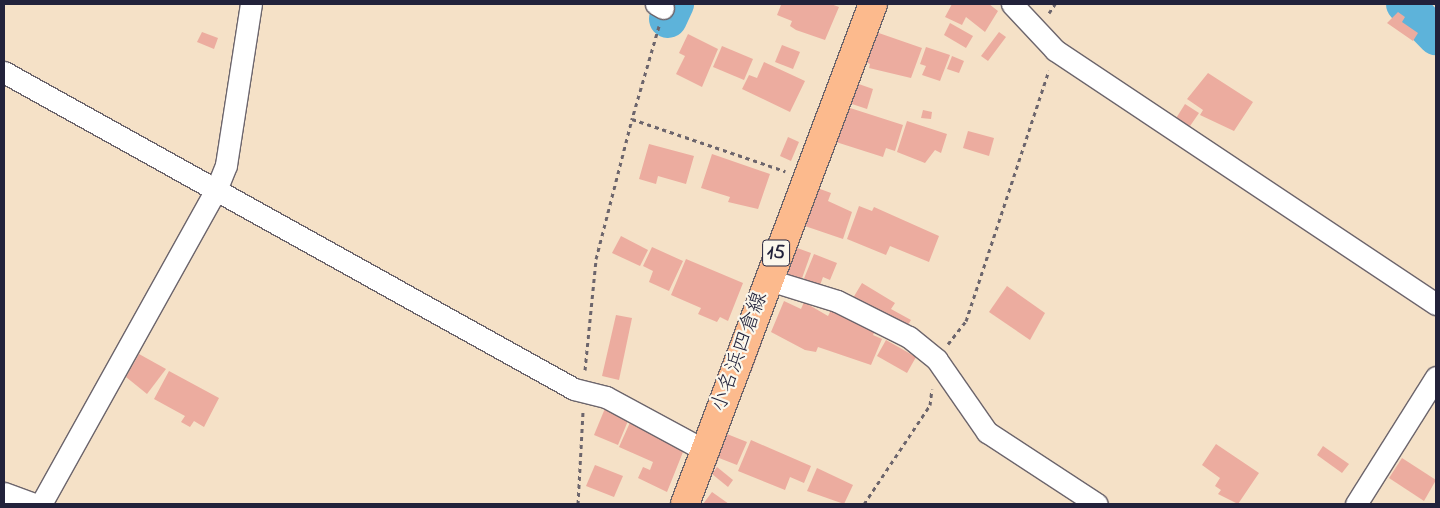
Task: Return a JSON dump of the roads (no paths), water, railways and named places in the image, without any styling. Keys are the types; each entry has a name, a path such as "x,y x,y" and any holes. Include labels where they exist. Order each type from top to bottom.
{"main road":[{"name":"小名浜四倉線","path":"685,504 766,279 873,4"}],"street":[{"path":"4,493 31,504 216,190 226,165 251,4"},
{"path":"1012,4 1055,50 1436,304"},
{"path":"4,72 574,389 584,390 704,450"},
{"path":"766,279 836,301 909,337 937,360 986,432 1097,504"},
{"path":"1356,504 1436,377"}],"waterway":[{"path":"668,19 675,4"},
{"path":"1405,4 1436,36"}]}
